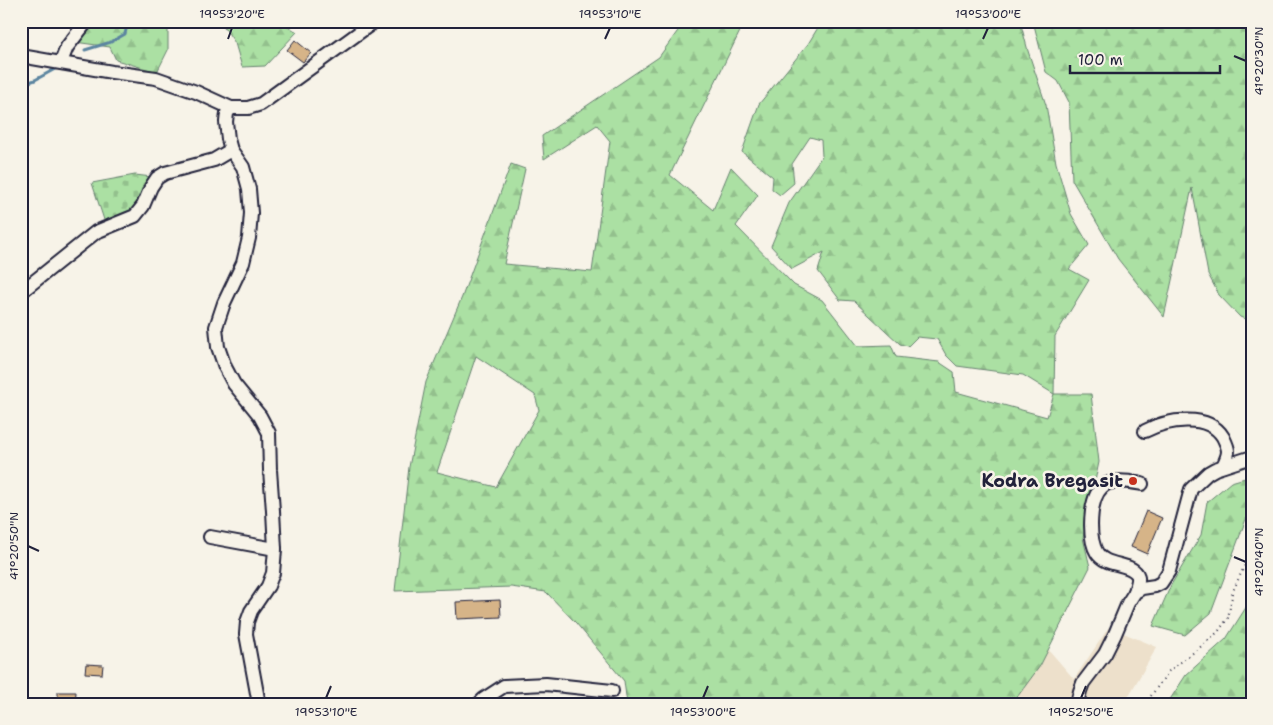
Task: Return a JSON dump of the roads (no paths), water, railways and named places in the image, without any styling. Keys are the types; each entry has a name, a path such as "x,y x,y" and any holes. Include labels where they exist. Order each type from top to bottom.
{"street":[{"path":"61,62 66,47 87,21"},
{"path":"21,56 156,78 196,92 231,108 248,108 261,104 375,21"},
{"path":"231,108 227,113 226,122 228,138 231,150 243,167 249,189 249,238 243,263 224,303 216,327 218,347 224,367 234,384 260,416 269,434 274,549 273,573 268,586 251,611 247,622 248,642 259,704"},
{"path":"21,292 96,232 136,216 157,178 165,173 214,160 231,150"},
{"path":"1145,431 1156,425 1182,420 1200,421 1219,431 1226,441 1228,452 1223,466"},
{"path":"1135,592 1161,583 1169,571 1191,489 1208,473 1223,466 1252,458"},
{"path":"1077,704 1083,683 1105,654 1128,603 1135,592 1138,579 1137,574 1131,569 1111,563 1097,553 1090,522 1093,502 1096,494 1103,486 1121,481 1142,484"},
{"path":"210,537 274,549"},
{"path":"479,704 504,686 546,684 612,691"}],"waterway":[{"path":"85,50 111,42 125,34 128,21"},
{"path":"21,85 59,68"}],"place":[{"name":"Kodra Bregasit","path":"1133,481"}]}
